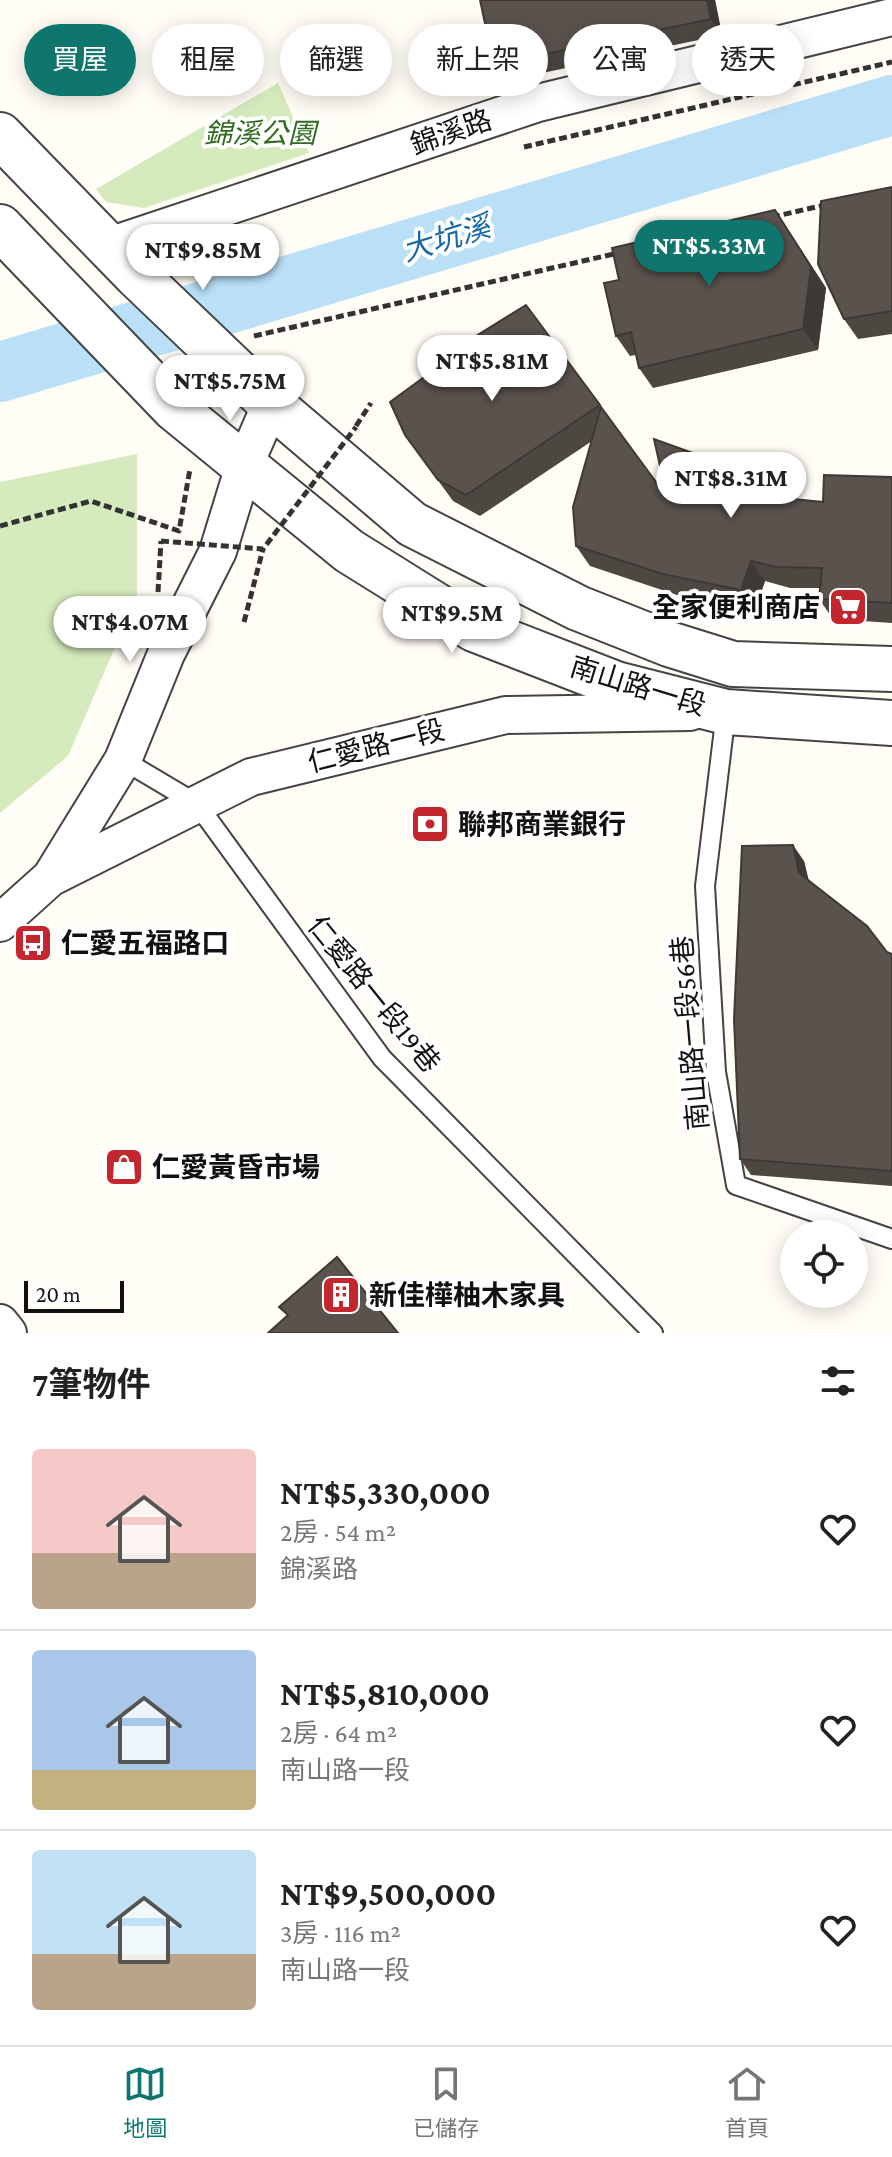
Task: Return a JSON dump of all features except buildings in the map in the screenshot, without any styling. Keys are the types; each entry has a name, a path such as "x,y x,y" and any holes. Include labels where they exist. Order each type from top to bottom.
{"street":[{"name":"錦溪路","path":"123,261 538,103 892,17"},
{"path":"0,135 123,261"},
{"name":"南山路一段","path":"0,227 175,409 349,551 474,629 616,684 726,712 892,723"},
{"name":"南山路一段","path":"123,261 233,348 271,404 412,524 578,608 669,644 733,664 892,669"},
{"name":"仁愛路一段","path":"50,878 123,760 166,654 218,551 244,466 271,404"},
{"name":"仁愛路一段","path":"0,923 50,878 251,777 506,715 726,712"},
{"path":"0,1323 8,1333"}],"lane":[{"name":"南山路一段56巷","path":"726,712 705,886 716,1072 736,1185 892,1239"},
{"name":"仁愛路一段19巷","path":"123,760 197,804 382,1058 653,1333"}],"path":[{"path":"518,148 892,62"},
{"path":"768,218 830,204"},
{"path":"233,348 629,250"},
{"path":"244,622 263,549 371,403"},
{"path":"0,526 91,501 179,531 193,457"},
{"path":"157,599 161,541 263,549"}],"green space":[{"name":"錦溪公園","path":"278,83 280,96 284,96 309,153 144,208 106,202 96,189 256,96 264,96 264,91"},
{"path":"137,454 137,596 68,756 0,813 0,482"}],"waterway":[{"name":"大坑溪","path":"0,372 892,105"}],"place":[{"name":"全家便利商店","path":"848,607"},
{"name":"聯邦商業銀行","path":"430,824"},
{"name":"仁愛五福路口","path":"33,943"},
{"name":"仁愛黃昏市場","path":"124,1167"},
{"name":"新佳樺柚木家具","path":"341,1295"}]}
